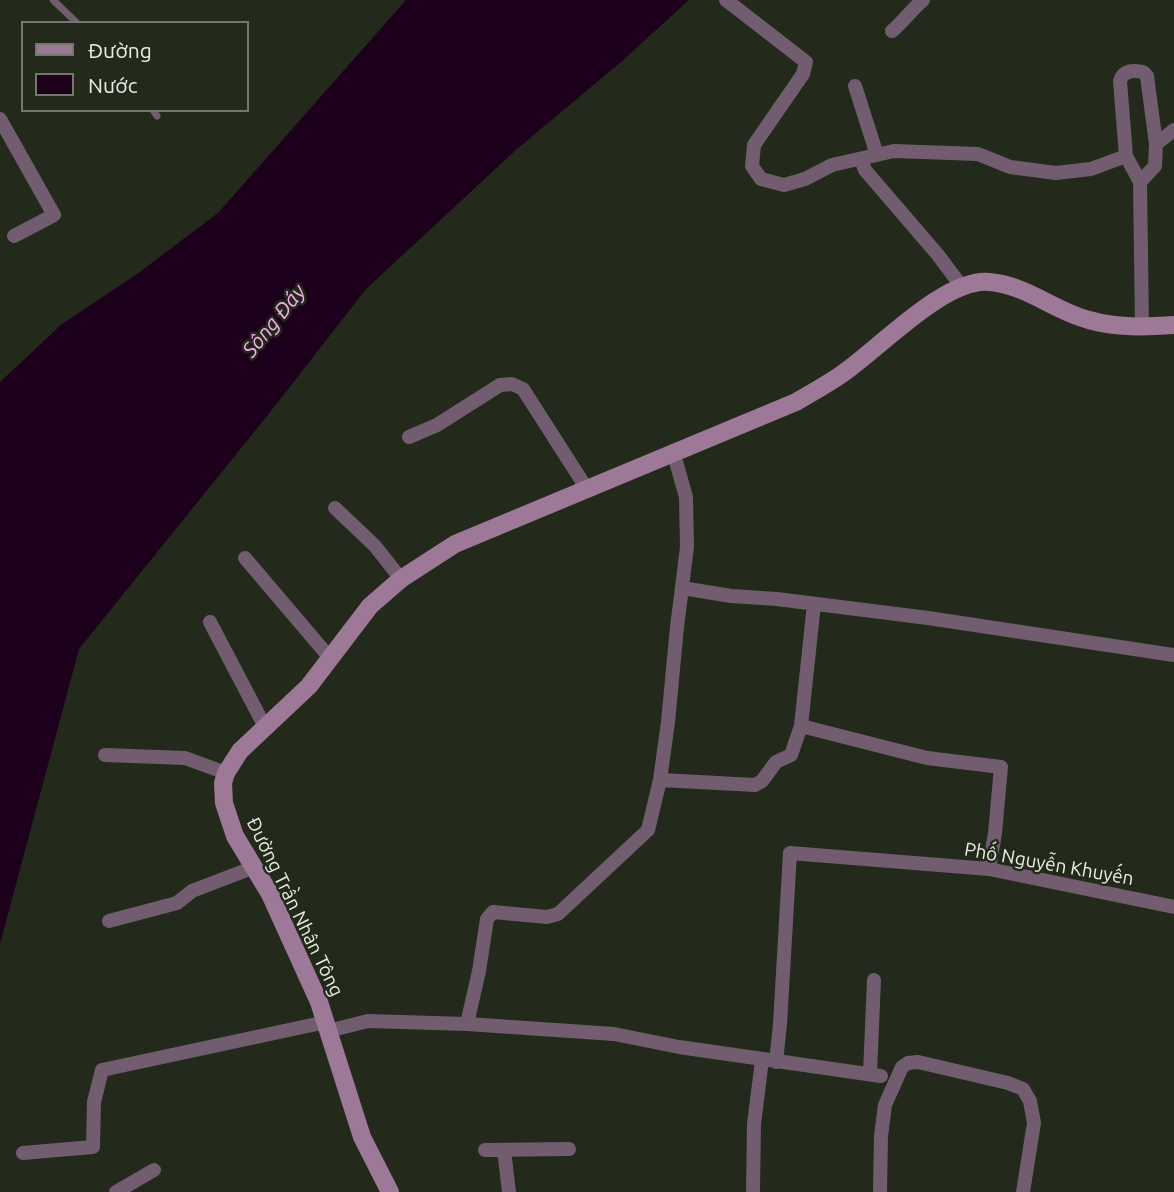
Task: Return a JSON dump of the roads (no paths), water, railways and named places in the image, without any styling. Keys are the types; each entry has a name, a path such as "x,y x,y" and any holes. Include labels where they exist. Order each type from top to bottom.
{"street":[{"path":"726,0 806,62 803,74 754,145 751,166 756,174 768,182 785,186 832,165 894,151 978,154 1010,167 1056,173 1091,169 1126,156"},
{"path":"892,31 923,0"},
{"path":"1140,182 1155,166 1156,144 1147,76 1143,72 1129,71 1121,76 1120,81 1126,156 1140,182 1142,320"},
{"path":"855,86 877,155"},
{"path":"0,118 54,215 14,236"},
{"path":"1156,144 1174,131"},
{"path":"861,159 865,170 938,254 962,287"},
{"path":"105,755 185,758 226,774 240,751 309,686 370,606 401,579 455,544 796,401 843,374 911,317 962,287 987,281 1015,286 1088,320 1142,320 1174,325"},
{"path":"409,437 437,425 500,385 512,384 523,389 587,489"},
{"path":"467,1024 479,971 486,919 493,912 547,917 558,914 648,830 660,780 687,547 687,497 673,452"},
{"path":"335,508 375,546 401,579"},
{"path":"245,558 330,658"},
{"path":"682,588 929,618 1174,655"},
{"path":"660,780 755,785 762,781 776,762 791,755 801,726 814,604"},
{"path":"210,622 265,727"},
{"path":"801,726 927,758 1001,766 989,869"},
{"name":"Đường Trần Nhân Tông","path":"226,774 223,783 224,803 235,836 270,894 319,1002 362,1138 390,1192"},
{"name":"Phố Nguyễn Khuyến","path":"769,1061 790,853 989,869 1174,907"},
{"path":"108,921 177,903 192,891 252,868"},
{"path":"23,1153 93,1147 94,1102 102,1070 327,1026 368,1021 467,1024 614,1034 769,1061 875,1075 874,980"},
{"path":"753,1192 754,1124 769,1061"},
{"path":"880,1192 884,1105 902,1067 908,1062 1008,1083 1023,1089 1030,1101 1034,1123 1023,1192"},
{"path":"485,1150 569,1149"},
{"path":"504,1150 509,1192"},
{"path":"116,1192 154,1170"}],"lane":[{"path":"54,0 75,21"}],"water":[{"name":"Sông Đáy","path":"406,0 689,0 621,62 517,149 366,289 79,649 0,944 0,382 62,324 137,274 218,213"}]}
